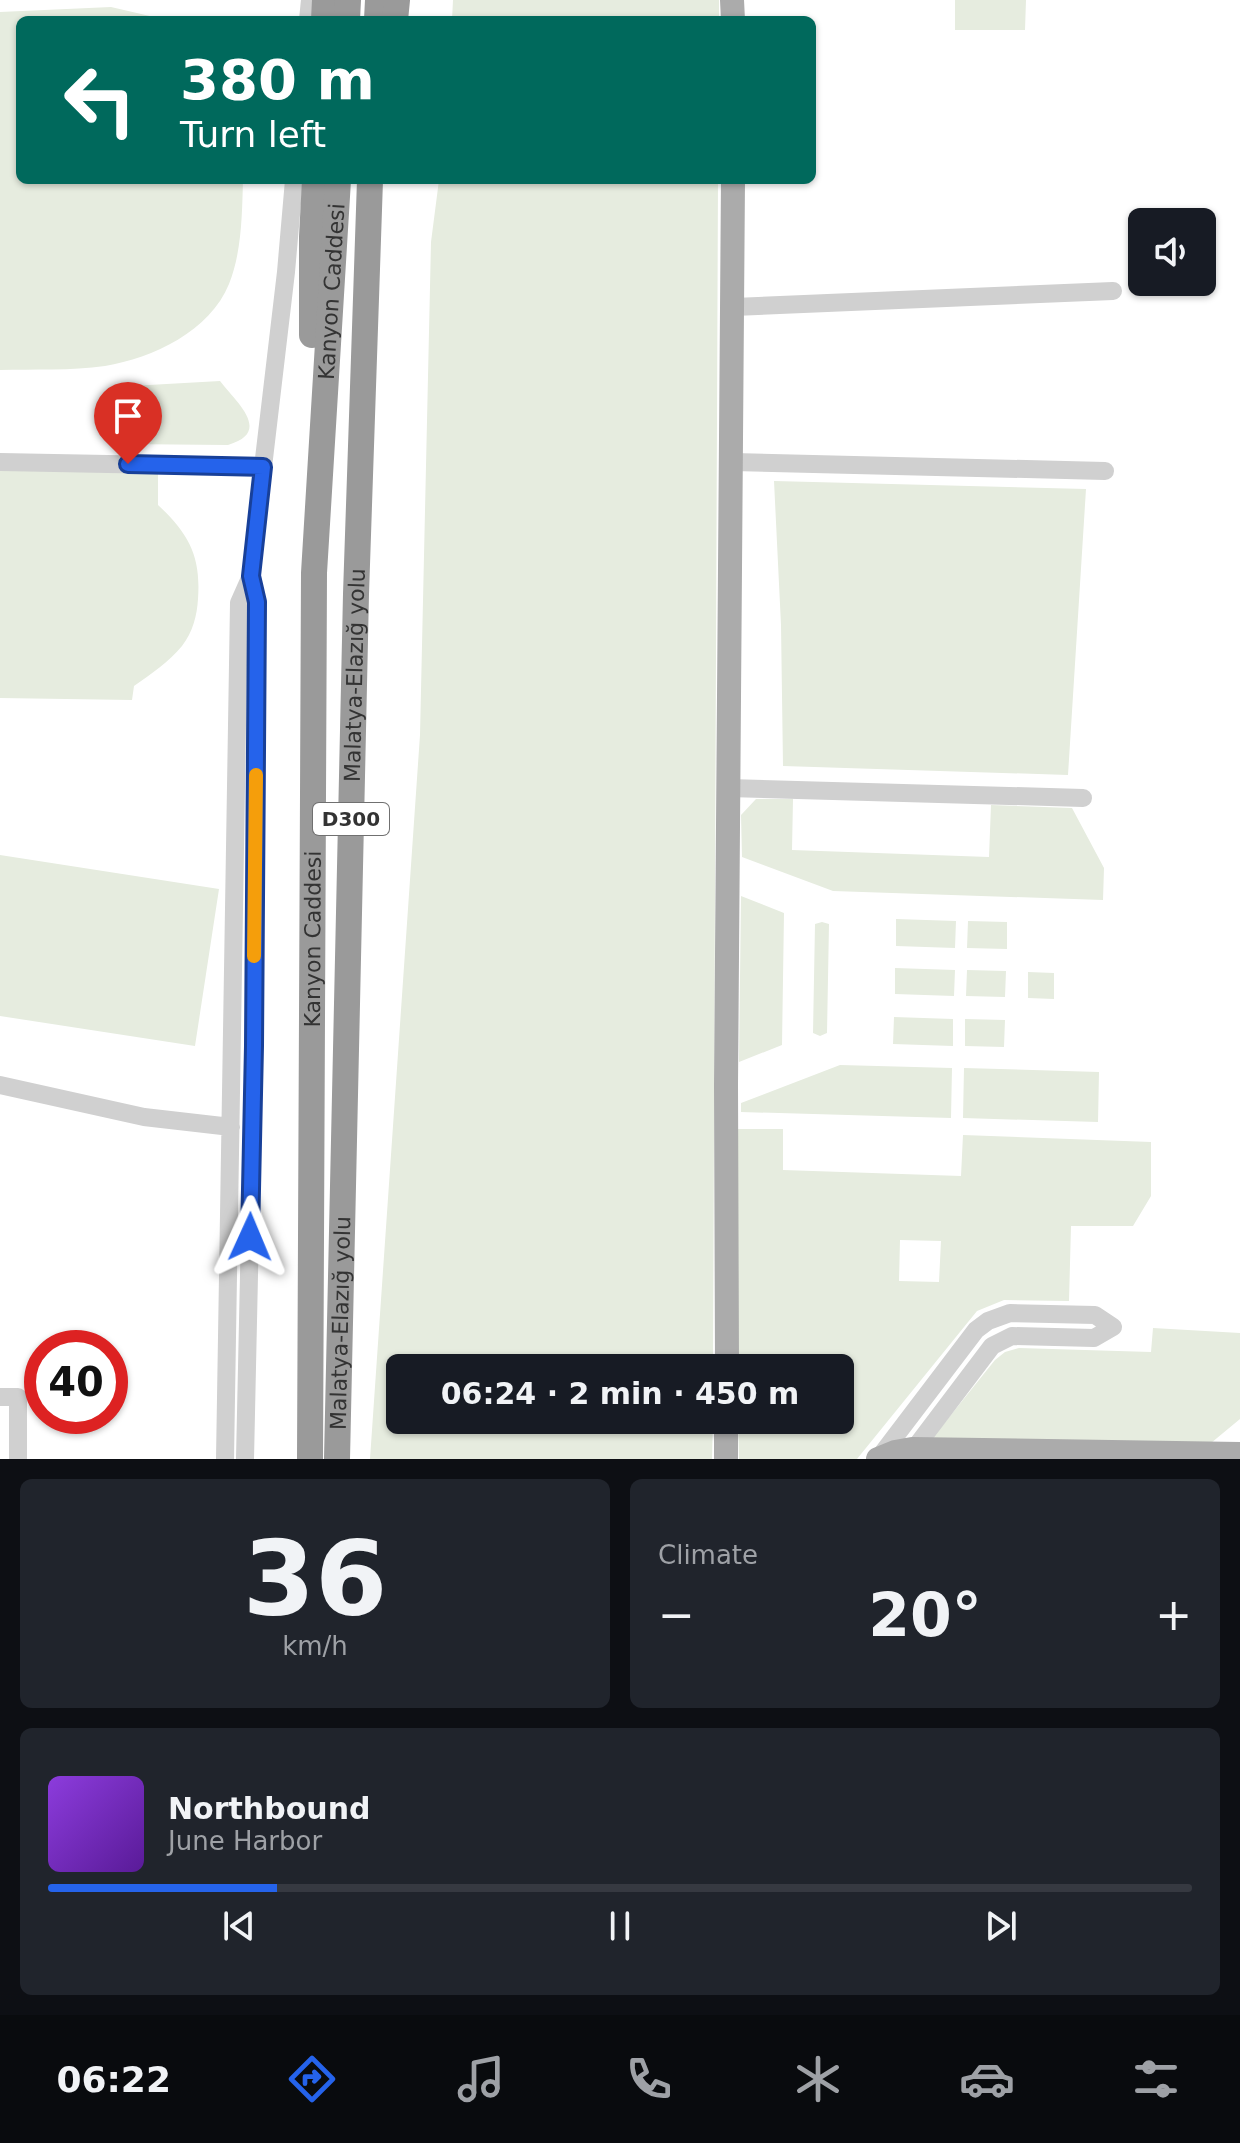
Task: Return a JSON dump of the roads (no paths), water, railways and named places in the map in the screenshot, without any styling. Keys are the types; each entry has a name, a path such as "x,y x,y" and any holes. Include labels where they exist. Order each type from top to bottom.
{"highway":[{"path":"315,184 312,237 315,567"},
{"name":"Kanyon Caddesi","path":"310,1459 315,567 338,184"},
{"name":"Malatya-Elazığ yolu","path":"337,1459 356,594 370,184"}],"main road":[{"path":"727,1354 733,184"},
{"path":"726,1434 726,1459"},
{"path":"878,1459 895,1452 1240,1454"}],"street":[{"path":"225,1459 239,603 251,576 294,184"},
{"path":"734,307 1113,291"},
{"path":"0,462 263,467"},
{"path":"733,462 1105,471"},
{"path":"245,1459 254,1046 257,602 251,576"},
{"path":"728,788 1083,798"},
{"path":"0,1085 144,1117 231,1127"},
{"path":"878,1459 976,1330 988,1321 1010,1313 1095,1315 1113,1327 1094,1338 1012,1336 999,1341 909,1454"},
{"path":"0,1397 18,1397 18,1459"}]}
